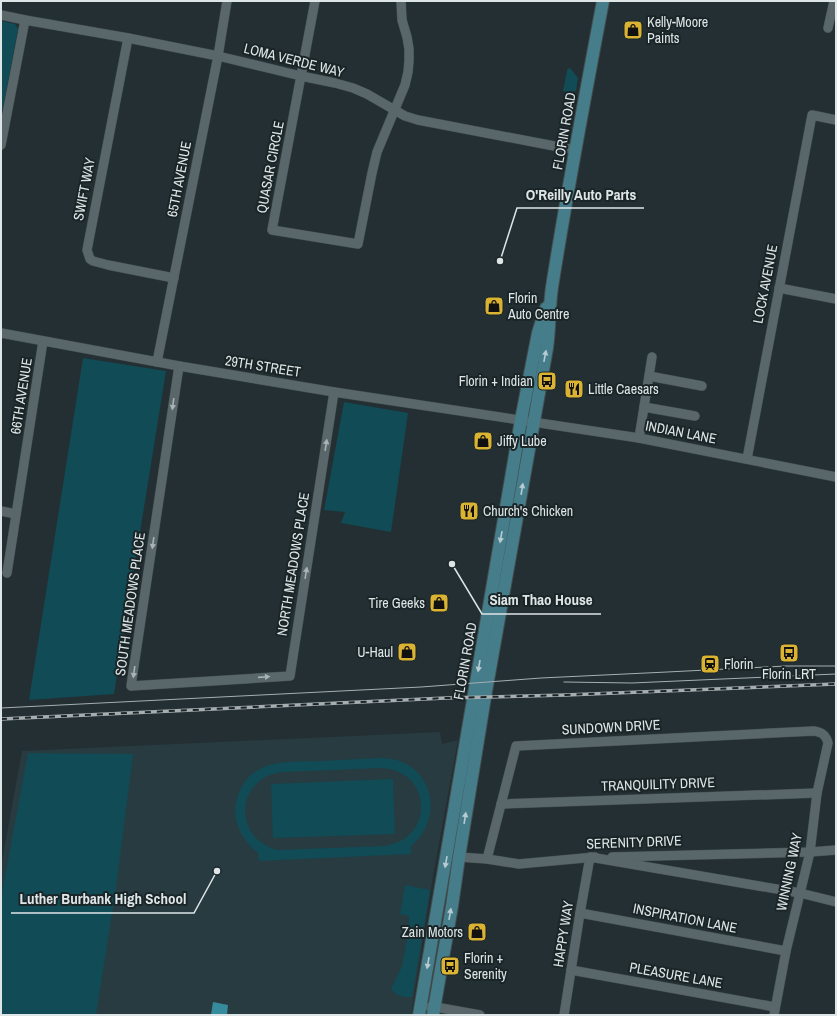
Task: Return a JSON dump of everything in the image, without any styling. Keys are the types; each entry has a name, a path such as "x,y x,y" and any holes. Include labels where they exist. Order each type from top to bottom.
{"main road":[{"name":"FLORIN ROAD","path":"433,1011 452,906 485,697 549,336 552,290 575,150 603,1"},
{"name":"FLORIN ROAD","path":"420,1010 521,420 538,333 552,290"},
{"path":"449,840 459,857"}],"street":[{"name":"65TH AVENUE","path":"158,362 218,56 227,1"},
{"path":"301,76 315,1"},
{"path":"394,110 405,85 409,61 407,37 402,20 401,1"},
{"path":"828,28 834,1"},
{"name":"LOMA VERDE WAY","path":"1,15 218,56 335,83 353,88 405,116 418,120 575,150"},
{"path":"1,145 25,20"},
{"name":"SWIFT WAY","path":"128,38 87,250 93,261 174,278"},
{"name":"QUASAR CIRCLE","path":"301,76 272,230 358,244 377,152 394,110"},
{"name":"LOCK AVENUE","path":"746,459 812,115 836,120"},
{"path":"779,288 836,299"},
{"name":"29TH STREET","path":"1,333 43,342 334,392 521,420"},
{"name":"66TH AVENUE","path":"7,573 43,342"},
{"path":"639,438 652,357"},
{"name":"SOUTH MEADOWS PLACE","path":"179,366 132,686 225,680"},
{"path":"649,376 702,386"},
{"name":"NORTH MEADOWS PLACE","path":"225,680 290,676 334,392"},
{"path":"644,406 696,416"},
{"name":"INDIAN LANE","path":"521,420 639,438 836,477"},
{"path":"1,511 16,514"},
{"name":"SUNDOWN DRIVE","path":"487,859 516,746 814,731 824,735"},
{"name":"WINNING WAY","path":"774,1011 786,951 810,852 817,792 828,743 824,735"},
{"name":"TRANQUILITY DRIVE","path":"501,804 817,792"},
{"name":"SERENITY DRIVE","path":"459,857 487,859 519,864 590,857 810,852 836,850"},
{"path":"590,857 800,893 836,902"},
{"name":"HAPPY WAY","path":"564,1015 590,857"},
{"name":"INSPIRATION LANE","path":"580,913 786,951"},
{"name":"PLEASURE LANE","path":"572,970 774,1011"},
{"path":"420,1010 433,1011 441,1008 480,1015"}],"shaded area":[{"path":"1,21 15,24 18,29 1,118"},
{"path":"569,68 578,78 576,91 567,92 563,91 567,70"},
{"path":"83,358 166,371 114,694 29,700"},
{"path":"344,402 408,413 391,532 341,523 345,512 324,510"},
{"path":"440,732 442,744 458,740 433,876 411,1015 1,1015 1,866 22,751"},
{"path":"28,753 133,754 116,888 96,1015 1,1015 1,898"},
{"path":"380,758 397,760 414,769 422,778 428,789 430,813 427,825 411,846 411,854 259,861 258,853 248,844 241,834 235,816 238,795 244,783 251,775 268,765 278,763","holes":["381,768 398,772 411,780 418,792 421,806 419,819 412,832 401,841 384,846 278,850 263,844 253,834 247,822 245,809 248,796 255,785 266,777 282,772"]},
{"path":"393,779 395,834 273,838 271,784"},
{"path":"405,885 430,890 412,997 400,996 391,989 402,966 408,933 409,916 400,914"},
{"path":"213,1002 228,1005 227,1015 211,1015"}],"tram line":[{"path":"1,708 421,687 541,678 786,666 836,666"},
{"path":"564,682 632,683 836,674"}],"railway":[{"path":"1,719 446,698 566,695 836,684"}],"place":[{"name":"Kelly-Moore Paints","path":"633,30"},
{"name":"O'Reilly Auto Parts","path":"500,261"},
{"name":"Florin Auto Centre","path":"494,306"},
{"name":"Florin + Indian","path":"547,381"},
{"name":"Little Caesars","path":"574,389"},
{"name":"Jiffy Lube","path":"483,441"},
{"name":"Church's Chicken","path":"469,511"},
{"name":"Siam Thao House","path":"452,564"},
{"name":"Tire Geeks","path":"439,603"},
{"name":"U-Haul","path":"407,652"},
{"name":"Florin LRT","path":"789,653"},
{"name":"Florin","path":"710,664"},
{"name":"Luther Burbank High School","path":"217,871"},
{"name":"Zain Motors","path":"477,932"},
{"name":"Florin + Serenity","path":"450,966"}]}
